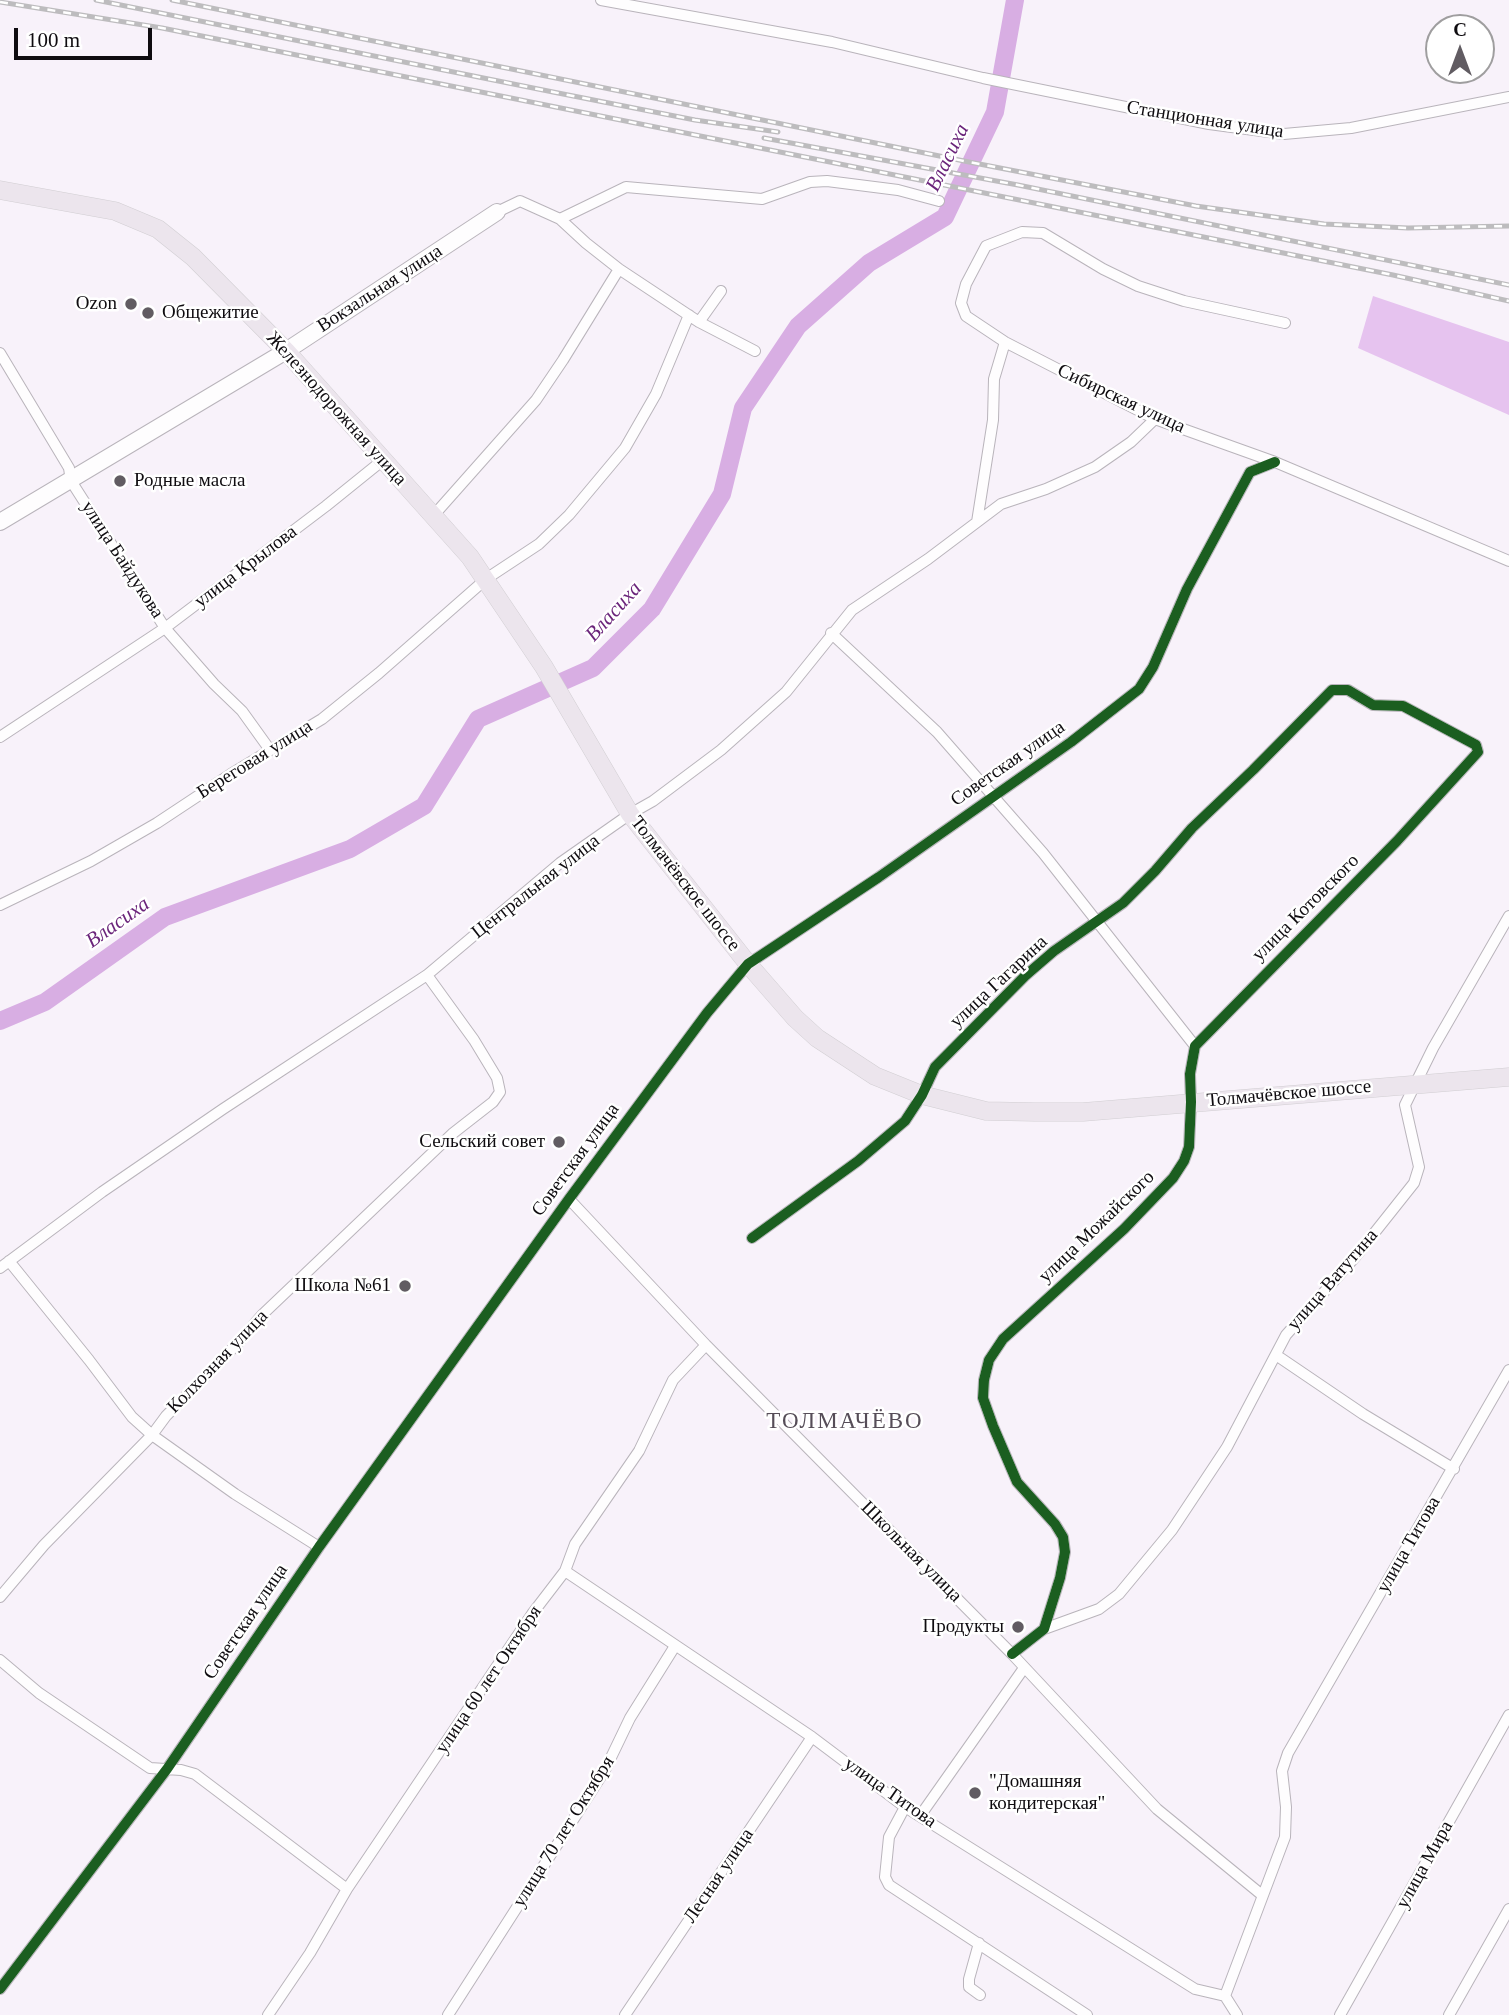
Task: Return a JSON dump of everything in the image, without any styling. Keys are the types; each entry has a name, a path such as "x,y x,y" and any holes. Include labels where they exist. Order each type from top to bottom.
{"main road":[{"name":"Железнодорожная улица","path":"0,190 115,211 158,229 193,257 286,351 470,557 544,667"},
{"name":"Толмачёвское шоссе","path":"544,667 630,814 748,964 795,1018 817,1038 875,1076 922,1095 986,1111 1023,1112 1083,1112 1509,1077"}],"street":[{"name":"Станционная улица","path":"601,0 832,42 983,78 1209,124 1284,135 1351,128 1509,97"},
{"path":"561,219 626,187 762,199 810,182 827,181 898,190 939,201"},
{"name":"Вокзальная улица","path":"0,522 286,351 497,212 520,201 561,219 619,269 699,322 755,351"},
{"name":"Сибирская улица","path":"1285,323 1184,302 1138,286 1103,269 1043,233 1022,232 986,246 966,284 961,303 966,316 1005,342 1155,419 1275,463 1509,561"},
{"path":"434,515 536,400 619,269"},
{"path":"699,322 721,290"},
{"name":"Береговая улица","path":"0,905 102,855 323,719 486,579 539,544 569,515 625,448 656,394 689,315"},
{"path":"977,522 993,420 994,379 1005,342"},
{"name":"улица Байдукова","path":"0,353 69,468 71,481 165,628 214,684 242,711 270,750"},
{"name":"Центральная улица","path":"4,1265 102,1192 212,1116 427,975 561,863 653,801 720,750 786,691 852,610 928,559 1001,504 1046,489 1095,467 1131,442 1155,419"},
{"name":"улица Крылова","path":"0,737 165,628 383,460"},
{"name":"Советская улица","path":"0,1989 167,1769 319,1546 569,1199 707,1013 748,964 879,877 1071,742 1139,689 1153,667 1187,589 1250,472 1275,463"},
{"path":"831,633 937,732 1042,853 1195,1046 1190,1074 1191,1102"},
{"name":"улица Гагарина","path":"752,1238 858,1161 905,1122 936,1067 1025,976 1054,951 1097,924 1123,903 1192,828 1254,770 1332,690 1348,690 1373,705 1403,706 1476,745 1478,752"},
{"name":"улица Котовского","path":"1195,1046 1397,841 1478,752"},
{"name":"улица Ватутина","path":"1012,1654 1044,1629 1099,1609 1119,1594 1172,1530 1227,1447 1286,1335 1356,1256 1414,1183 1419,1167 1405,1105 1433,1048 1509,916"},
{"name":"Колхозная улица","path":"0,1597 44,1545 152,1435 166,1416 263,1314 452,1134 493,1102 500,1091 498,1078 427,975"},
{"name":"улица Можайского","path":"1044,1629 1060,1578 1065,1552 1063,1537 1055,1524 1017,1482 993,1426 983,1398 989,1360 1003,1339 1124,1229 1173,1178 1189,1147 1191,1102"},
{"name":"Школьная улица","path":"569,1199 706,1345 1012,1654 1157,1809 1262,1895"},
{"path":"4,1265 89,1360 132,1417 152,1435 235,1494 319,1546"},
{"name":"улица 60 лет Октября","path":"268,2015 310,1953 346,1889 532,1614 565,1571 575,1544 639,1451 673,1380 706,1345"},
{"path":"1276,1355 1363,1414 1454,1469"},
{"name":"улица Титова","path":"565,1571 812,1737 905,1807 1195,1989 1226,1996 1285,1837 1286,1807 1282,1771 1288,1753 1509,1370"},
{"name":"улица 70 лет Октября","path":"448,2015 605,1770 630,1718 675,1646"},
{"path":"0,1660 39,1693 150,1768 181,1770 195,1774 346,1889"},
{"path":"919,1816 1024,1668"},
{"name":"улица Мира","path":"1340,2015 1509,1715"},
{"name":"Лесная улица","path":"625,2015 812,1737"},
{"path":"905,1807 889,1837 885,1877 889,1885 1087,2015"},
{"path":"1449,2015 1509,1909"},
{"path":"979,1942 969,1979 969,1987 979,1995"},
{"path":"1226,1996 1237,2015"}],"shaded area":[{"path":"1373,296 1509,342 1509,415 1358,348"}],"waterway":[{"name":"Власиха","path":"0,1021 45,1002 165,917 350,849 424,806 478,719 593,668 652,609 722,494 743,408 798,326 869,263 945,217 995,112 1015,0"}],"railway":[{"path":"96,0 695,120 778,132"},
{"path":"172,0 1196,206 1324,224 1408,228 1509,226"},
{"path":"0,2 162,28 1393,275 1509,301"},
{"path":"764,138 1018,185 1509,285"}],"cycle path":[{"path":"0,1989 167,1769 319,1547 569,1199 707,1013 748,964 879,877 1071,742 1139,689 1153,667 1187,589 1250,472 1275,462"},
{"path":"752,1238 858,1161 905,1121 922,1095 935,1067 1025,976 1054,951 1123,903 1192,828 1332,690 1348,690 1373,705 1403,706 1476,745 1478,752 1397,841 1195,1046 1190,1074 1189,1147 1173,1178 1124,1229 1003,1339 989,1360 983,1398 993,1426 1017,1482 1055,1524 1063,1537 1065,1552 1044,1629 1012,1654"}],"place":[{"name":"Ozon","path":"131,304"},
{"name":"Общежитие","path":"148,313"},
{"name":"Родные масла","path":"120,481"},
{"name":"Сельский совет","path":"559,1142"},
{"name":"Школа №61","path":"405,1286"},
{"name":"Продукты","path":"1018,1627"},
{"name":"\"Домашняя кондитерская\"","path":"975,1793"}],"district":[{"name":"ТОЛМАЧЁВО","path":"845,1422"}]}
